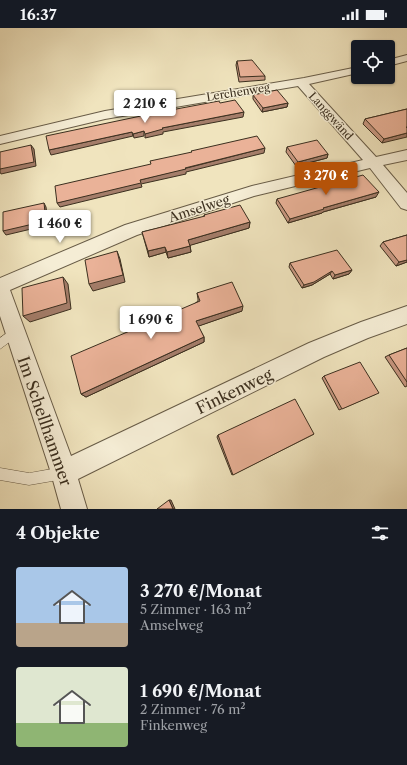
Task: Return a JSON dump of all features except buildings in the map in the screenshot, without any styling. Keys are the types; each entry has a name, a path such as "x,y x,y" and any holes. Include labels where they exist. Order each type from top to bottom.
{"street":[{"path":"395,61 407,58"},
{"name":"Lerchenweg","path":"0,140 98,115 302,83 351,72"},
{"name":"Langgwänd","path":"302,83 407,204"},
{"name":"Amselweg","path":"0,286 131,230 252,191 407,155"},
{"name":"Im Schellhammer","path":"0,286 8,338 64,474 74,509"},
{"name":"Finkenweg","path":"64,474 109,450 311,353 387,321 407,315"}],"lane":[{"path":"0,474 29,479 64,474"}]}
